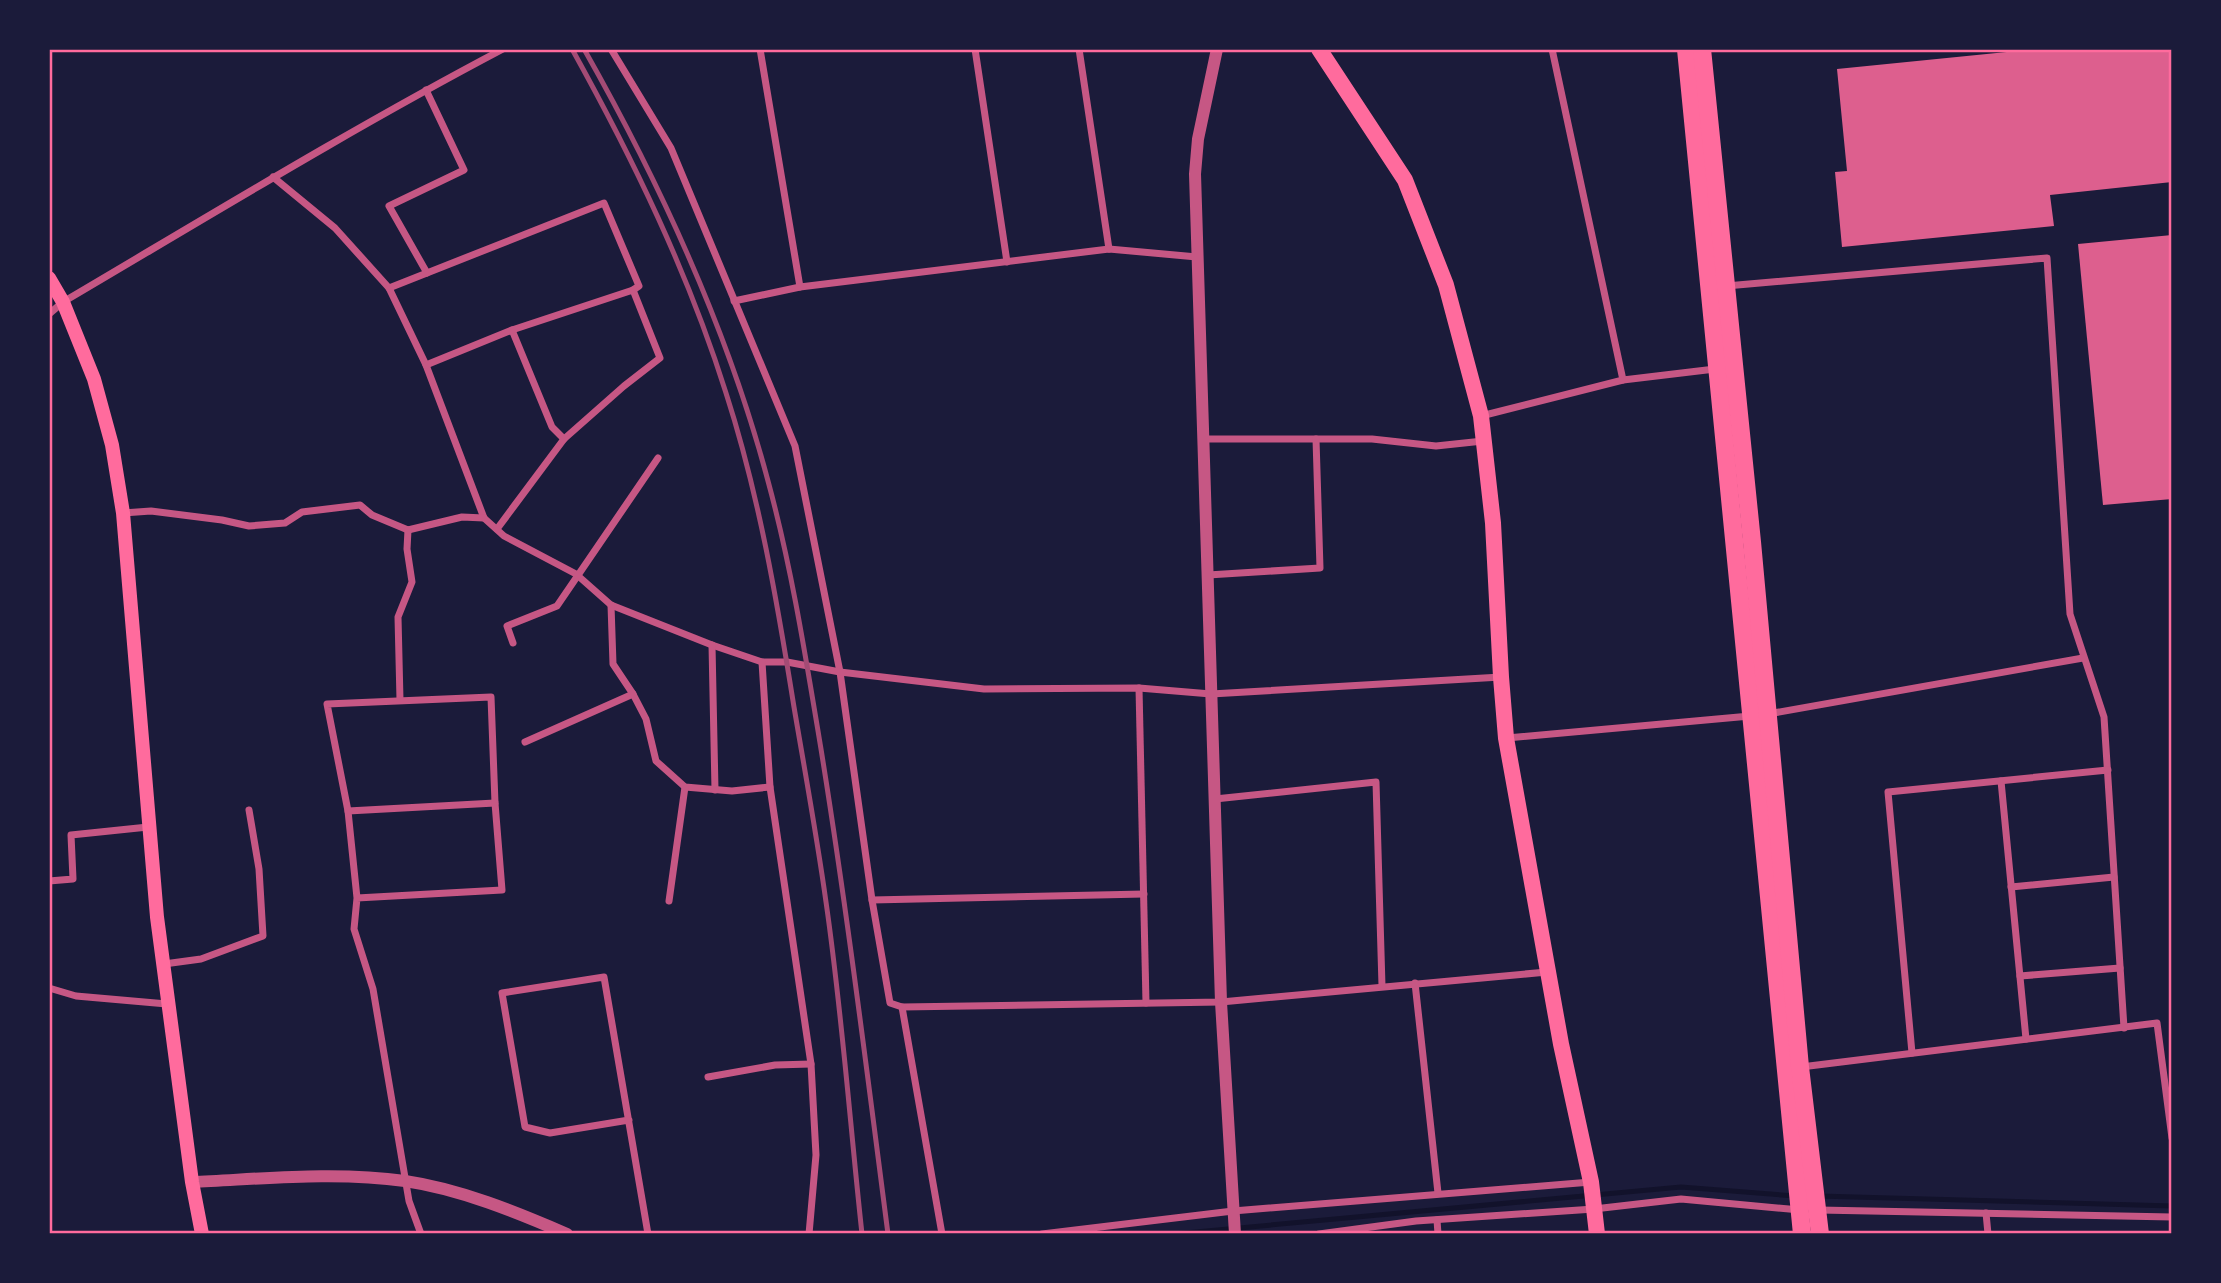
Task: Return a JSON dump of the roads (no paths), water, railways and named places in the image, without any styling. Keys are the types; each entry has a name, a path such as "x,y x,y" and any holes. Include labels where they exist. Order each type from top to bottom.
{"highway":[{"path":"1686,49 1726,368 1758,715 1809,1210 1820,1234"},
{"path":"1702,49 1726,286 1726,368"},
{"path":"1758,715 1785,882 1809,1210 1802,1234"}],"main road":[{"path":"1319,49 1405,180 1446,285 1481,416 1486,441 1493,523 1506,738 1548,972 1591,1182 1597,1234"},
{"path":"49,278 63,302 97,392 112,444 122,513 148,827 167,1004 202,1234"}],"street":[{"path":"49,314 63,302 273,177 503,49"},
{"path":"611,49 671,148 795,446 840,672 872,900 890,1003 902,1007 1221,1002 1548,972"},
{"path":"760,49 800,287"},
{"path":"975,49 1007,262"},
{"path":"1079,49 1109,249"},
{"path":"1552,49 1623,380"},
{"path":"1213,52 1198,139 1195,174 1221,1002 1235,1234"},
{"path":"426,90 464,170 389,206 427,273"},
{"path":"273,177 335,228 389,288 426,365 484,518 504,536 576,574 611,605 762,662 787,662 840,672 984,689 1139,688 1211,694 1501,677"},
{"path":"389,288 604,203 639,286 512,330 426,365"},
{"path":"734,301 800,287 1109,249 1197,257"},
{"path":"1726,286 2047,258 2070,614 2104,717 2124,1028"},
{"path":"497,529 564,439 660,358 633,290"},
{"path":"512,330 552,427 564,439"},
{"path":"1481,416 1623,380 1726,368"},
{"path":"1204,439 1372,439 1436,446 1486,441"},
{"path":"1208,575 1320,568 1316,439"},
{"path":"513,643 507,626 556,606 658,458"},
{"path":"122,513 151,512 222,520 249,526 285,523 302,512 360,505 372,514 408,530 461,517 484,518"},
{"path":"400,700 398,617 412,582 407,549 408,530"},
{"path":"611,605 613,664 646,719 656,761 685,787 732,791 770,787"},
{"path":"712,645 715,789"},
{"path":"1506,738 1758,715 2083,657"},
{"path":"762,662 770,787 811,1064 816,1156 809,1234"},
{"path":"1139,688 1146,1003"},
{"path":"525,742 633,694"},
{"path":"357,898 502,890 491,697 327,704 348,811 357,898 354,929 373,989 409,1201 421,1234"},
{"path":"1912,1053 1888,792 2108,770"},
{"path":"2001,781 2026,1040"},
{"path":"1215,799 1376,782 1382,986"},
{"path":"669,901 685,787"},
{"path":"348,811 495,803"},
{"path":"163,964 201,959 262,936 259,869 249,810"},
{"path":"49,881 73,879 71,835 148,827"},
{"path":"2011,887 2114,877"},
{"path":"872,900 1144,894"},
{"path":"2020,976 2120,968"},
{"path":"629,1120 550,1133 525,1127 502,993 604,977 629,1120 648,1234"},
{"path":"1416,984 1438,1193"},
{"path":"49,988 76,996 167,1004"},
{"path":"902,1007 942,1234"},
{"path":"1800,1067 2157,1023 2172,1138"},
{"path":"708,1077 775,1065 811,1064"},
{"path":"192,1182 354,1176 406,1181 451,1191 567,1234"},
{"path":"1042,1234 1233,1212 1591,1182"},
{"path":"1319,1234 1437,1220 1594,1209 1681,1199 1809,1210 2172,1217"},
{"path":"1986,1213 1988,1234"},
{"path":"1437,1220 1438,1234"}],"waterway":[{"path":"1174,1234 1681,1187 1795,1196"},
{"path":"1819,1196 2172,1206"}],"railway":[{"path":"572,49 638,174 677,260 726,393 758,509 774,588 822,878 837,985 862,1234"},
{"path":"584,49 666,206 713,314 752,425 777,514 798,614 830,809 888,1234"}]}
